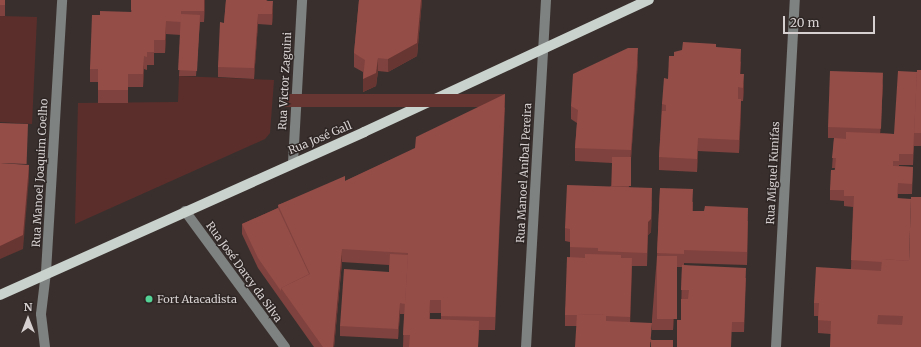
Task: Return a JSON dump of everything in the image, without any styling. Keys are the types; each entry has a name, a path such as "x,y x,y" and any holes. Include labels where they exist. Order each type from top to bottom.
{"main road":[{"name":"Rua José Gall","path":"0,295 46,272 293,163 649,0"}],"street":[{"name":"Rua Manoel Joaquim Coelho","path":"45,347 41,314 46,272 62,0"},
{"name":"Rua Victor Zaguini","path":"293,163 302,0"},
{"name":"Rua Manoel Aníbal Pereira","path":"526,347 546,0"},
{"name":"Rua Miguel Kunifas","path":"776,347 795,0"},
{"name":"Rua José Darcy da Silva","path":"185,211 284,347"}],"shaded area":[{"path":"0,16 37,17 32,124 0,122"},
{"path":"179,76 274,80 270,133 265,139 75,224 78,103 178,102"}],"building":[{"path":"0,0 5,0 5,5 0,5"},
{"path":"131,0 204,0 204,11 181,11 181,7 132,7 131,10"},
{"path":"226,0 273,1 272,14 258,14 254,68 218,67 220,22 224,23"},
{"path":"359,0 421,0 417,43 388,59 378,58 376,73 363,79 365,60 354,53"},
{"path":"132,7 181,7 181,22 166,21 165,40 154,40 154,52 147,52 147,57 144,56 143,74 128,74 128,90 98,90 98,69 90,69 92,15 100,15 100,11 132,12"},
{"path":"181,14 200,15 197,71 178,70"},
{"path":"683,42 716,44 716,47 741,49 740,74 744,74 743,88 738,87 738,99 741,99 739,140 698,138 697,159 659,157 662,111 666,111 666,105 662,104 664,78 668,79 669,56 674,56 674,52 682,50"},
{"path":"628,48 638,48 631,150 575,148 578,110 571,106 573,74"},
{"path":"917,70 921,70 921,133 914,133"},
{"path":"830,71 883,73 881,129 828,127"},
{"path":"898,71 917,72 913,154 899,154 899,161 893,161 893,166 913,167 912,184 898,183 897,198 911,199 909,261 882,259 882,262 851,260 854,196 844,196 844,190 830,190 831,170 835,170 836,158 832,158 834,138 846,139 846,132 894,134"},
{"path":"505,94 495,317 441,316 441,300 430,300 429,319 479,321 478,347 409,347 410,335 403,335 408,253 342,249 333,347 323,347 281,288 310,274 278,205 345,176 345,181 415,148 416,137"},
{"path":"0,123 28,124 27,164 0,163"},
{"path":"612,157 631,157 631,186 612,186"},
{"path":"0,163 29,165 23,235 0,246"},
{"path":"567,185 652,188 651,219 648,222 647,253 598,251 598,248 570,247 570,229 565,228"},
{"path":"660,188 693,189 692,211 704,211 705,206 748,208 747,252 684,250 684,254 657,253"},
{"path":"911,197 921,197 921,347 830,347 831,321 818,320 819,303 814,303 816,267 881,271 882,259 909,261","holes":["878,315 903,316 902,325 877,324"]},
{"path":"278,208 309,274 281,288 281,291 258,258 242,224"},
{"path":"390,254 408,255 405,304 400,303 398,329 340,326 344,269 389,272"},
{"path":"585,254 621,255 621,258 632,258 630,317 577,314 565,315 567,257 585,258"},
{"path":"657,256 677,256 677,319 657,319"},
{"path":"682,265 746,268 744,322 732,322 731,347 677,347 677,320 681,320 681,299 688,299 689,290 681,290"},
{"path":"577,314 606,315 606,321 652,323 650,347 575,347"},
{"path":"651,340 673,340 673,347 651,347"}],"place":[{"name":"Fort Atacadista","path":"149,299"}]}
